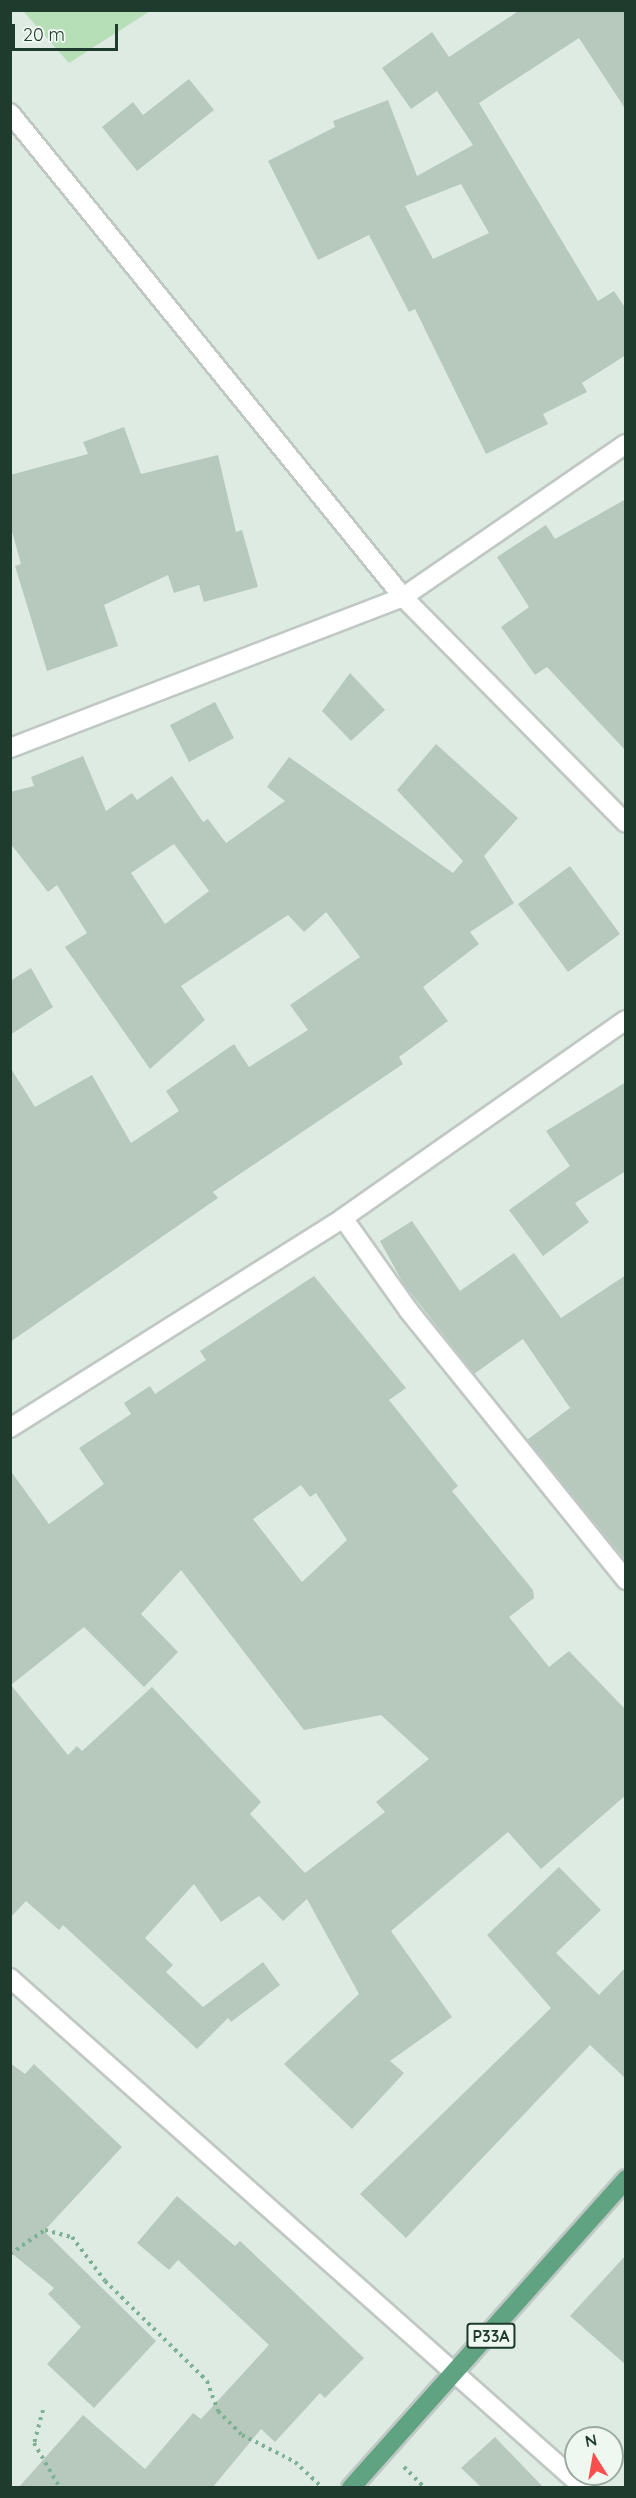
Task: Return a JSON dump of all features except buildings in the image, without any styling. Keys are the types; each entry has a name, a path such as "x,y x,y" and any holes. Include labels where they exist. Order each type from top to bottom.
{"main road":[{"name":"P33A","path":"351,2487 455,2376 626,2179"}],"street":[{"path":"10,113 404,597 626,823"},
{"path":"10,748 404,597 626,444"},
{"path":"10,1428 343,1218 626,1020"},
{"path":"343,1218 409,1311 626,1580"},
{"path":"10,1978 455,2376 584,2487"}],"path":[{"path":"10,2254 45,2230 72,2237 105,2281 207,2381 218,2411 242,2435 295,2462 322,2487"},
{"path":"43,2410 34,2443 60,2487"}],"green space":[{"path":"23,11 150,11 69,63"}]}
